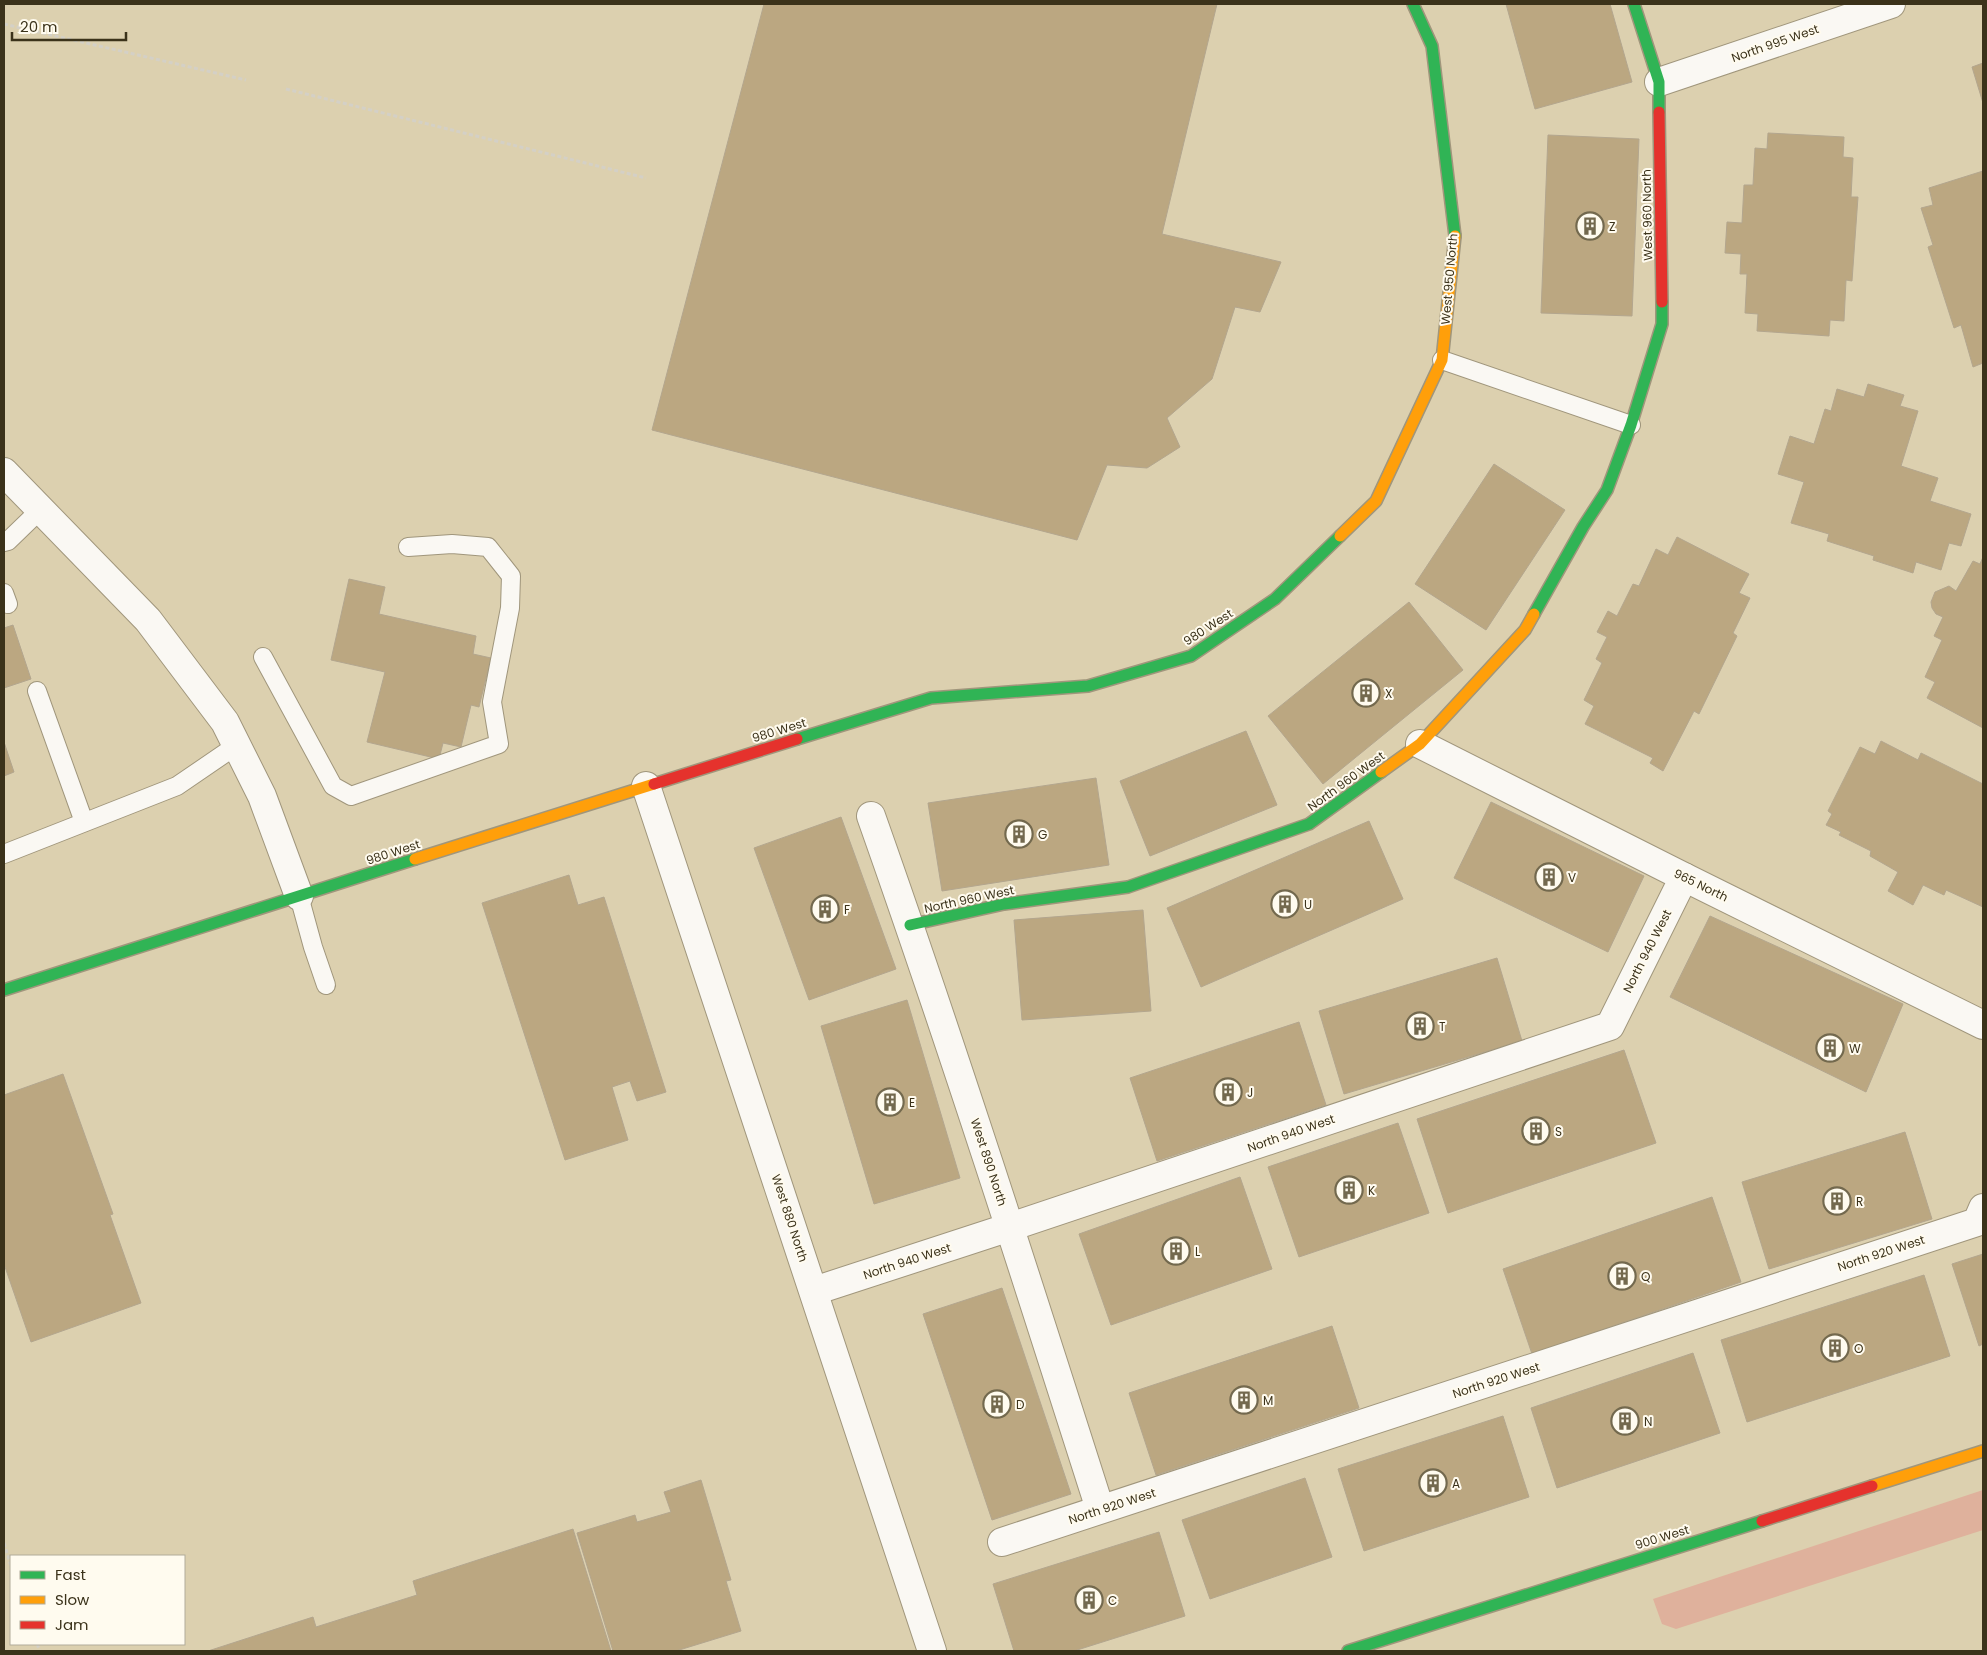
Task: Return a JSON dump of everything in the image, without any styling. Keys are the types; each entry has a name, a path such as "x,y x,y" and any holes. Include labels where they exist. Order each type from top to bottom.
{"street":[{"name":"West 950 North","path":"1413,4 1432,46 1454,232 1442,360"},
{"name":"West 960 North","path":"1631,425 1662,324 1659,82 1634,4"},
{"name":"North 995 West","path":"1659,82 1891,4"},
{"name":"980 West","path":"4,990 646,786 931,698 1088,686 1191,656 1275,599 1376,501 1442,360"},
{"name":"North 960 West","path":"910,925 1004,904 1128,887 1309,824 1420,744 1525,630 1583,527 1607,490 1631,425"},
{"path":"4,472 148,620 225,722 262,796 299,896"},
{"name":"965 North","path":"1420,744 1983,1025"},
{"name":"West 880 North","path":"646,786 932,1651"},
{"name":"West 890 North","path":"871,816 910,925 1010,1227 1100,1510"},
{"name":"North 940 West","path":"814,1291 1610,1026 1684,877"},
{"name":"North 920 West","path":"1002,1542 1976,1222 1983,1208"},
{"name":"900 West","path":"1348,1651 1379,1646 1983,1451"}],"lane":[{"path":"1442,360 1631,425"},
{"path":"4,542 8,541 40,510"},
{"path":"263,657 333,786 352,796 500,744 492,702 510,608 510,576 488,547 452,544 408,547"},
{"path":"37,691 84,822"},
{"path":"4,854 177,786 237,745"},
{"path":"299,896 326,985"}],"path":[{"path":"4,24 246,80"},
{"path":"286,89 646,178"},
{"path":"4,1543 10,1563"}],"shaded area":[{"path":"1983,1490 1983,1530 1676,1629 1662,1624 1653,1599"}],"building":[{"path":"764,4 1217,4 1162,234 1281,262 1260,312 1235,307 1212,379 1167,418 1180,447 1147,468 1107,465 1077,540 652,430"},
{"path":"1506,4 1610,4 1632,82 1535,109"},
{"path":"1983,63 1983,103 1972,67"},
{"path":"1768,133 1844,137 1843,157 1853,158 1851,197 1858,197 1852,281 1846,280 1844,321 1830,320 1829,336 1757,331 1758,314 1745,313 1747,274 1740,274 1741,254 1725,253 1727,222 1742,223 1744,185 1753,185 1755,148 1767,149"},
{"name":"Z","path":"1548,135 1639,139 1632,316 1541,313"},
{"path":"1983,171 1983,363 1973,367 1961,325 1954,328 1928,247 1933,245 1921,208 1933,205 1929,188"},
{"path":"1868,384 1904,395 1900,406 1918,411 1901,466 1938,478 1930,501 1971,514 1961,546 1949,543 1941,570 1916,562 1913,573 1873,560 1874,556 1827,541 1829,534 1791,523 1804,482 1778,474 1790,436 1814,444 1825,409 1831,411 1837,389 1864,397"},
{"path":"1494,464 1565,510 1486,630 1415,584"},
{"path":"1677,537 1749,574 1739,593 1750,598 1733,633 1737,636 1699,714 1694,711 1663,771 1650,763 1653,758 1585,724 1594,706 1584,700 1602,663 1596,659 1607,637 1597,632 1608,611 1617,616 1633,584 1639,586 1656,549 1668,555"},
{"path":"1983,557 1983,728 1927,698 1935,682 1925,677 1942,640 1934,636 1943,617 1936,614 1932,608 1931,602 1935,592 1949,586 1956,591 1973,561 1980,564"},
{"path":"349,579 385,587 379,614 476,636 473,654 491,658 479,707 471,705 461,747 443,743 439,759 367,742 385,672 331,660"},
{"name":"X","path":"1409,602 1463,670 1323,784 1268,716"},
{"path":"13,625 31,679 4,688 4,628"},
{"path":"1246,731 1277,805 1150,856 1120,781"},
{"path":"1881,741 1918,760 1921,753 1983,784 1983,907 1946,890 1944,895 1923,885 1913,905 1888,891 1898,872 1870,856 1871,851 1839,835 1841,832 1826,825 1832,814 1828,811 1860,747 1875,754"},
{"path":"4,742 14,772 4,776"},
{"name":"G","path":"1096,778 1109,865 942,891 928,803"},
{"name":"V","path":"1491,802 1644,876 1608,952 1454,878"},
{"name":"F","path":"841,817 896,969 809,1000 754,848"},
{"name":"U","path":"1369,821 1403,899 1201,987 1167,908"},
{"path":"569,875 578,905 604,897 666,1092 637,1101 630,1081 612,1087 628,1140 565,1160 482,903"},
{"path":"1143,910 1151,1011 1022,1020 1014,920"},
{"name":"W","path":"1710,916 1903,1004 1866,1092 1670,997"},
{"name":"T","path":"1497,958 1522,1041 1344,1094 1319,1011"},
{"name":"E","path":"907,1000 960,1178 874,1204 821,1026"},
{"name":"J","path":"1299,1022 1326,1105 1157,1161 1130,1078"},
{"name":"S","path":"1624,1050 1656,1143 1448,1213 1417,1119"},
{"path":"63,1074 113,1214 110,1215 141,1303 31,1342 4,1264 4,1095"},
{"name":"K","path":"1398,1123 1429,1213 1299,1257 1268,1167"},
{"name":"R","path":"1905,1132 1932,1219 1769,1269 1742,1182"},
{"name":"L","path":"1240,1177 1272,1269 1111,1325 1079,1234"},
{"name":"Q","path":"1712,1197 1741,1282 1532,1354 1503,1269"},
{"path":"1983,1254 1983,1344 1979,1346 1952,1264"},
{"name":"O","path":"1924,1275 1950,1356 1747,1422 1721,1340"},
{"name":"D","path":"1002,1288 1071,1494 992,1520 923,1314"},
{"name":"M","path":"1332,1326 1359,1408 1156,1475 1129,1393"},
{"name":"N","path":"1693,1353 1720,1433 1557,1488 1531,1408"},
{"name":"A","path":"1503,1416 1529,1497 1364,1551 1338,1469"},
{"path":"1305,1478 1332,1557 1210,1599 1182,1520"},
{"path":"701,1480 731,1580 726,1581 741,1631 676,1651 613,1651 577,1533 635,1515 637,1522 671,1512 664,1492"},
{"path":"573,1529 611,1651 208,1651 313,1617 316,1627 417,1595 413,1581"},
{"name":"C","path":"1159,1532 1185,1616 1074,1651 1014,1651 993,1584"}],"traffic: fast":[{"path":"1413,4 1432,46 1455,236"},
{"path":"1634,4 1659,82 1659,112"},
{"path":"1534,614 1583,527 1607,490 1631,425 1662,324 1662,302"},
{"path":"797,739 931,698 1088,686 1191,656 1275,599 1340,536"},
{"path":"910,925 1004,904 1128,887 1309,824 1381,772"},
{"path":"4,990 415,859"},
{"path":"1348,1651 1762,1521"}],"traffic: slow":[{"path":"1340,536 1376,501 1442,360 1455,236"},
{"path":"1381,772 1420,744 1525,630 1534,614"},
{"path":"415,859 654,784"},
{"path":"1872,1486 1983,1451"}],"traffic: jam":[{"path":"1659,112 1662,302"},
{"path":"654,784 797,739"},
{"path":"1762,1521 1872,1486"}],"place":[{"name":"Z","path":"1590,226"},
{"name":"X","path":"1366,693"},
{"name":"G","path":"1019,834"},
{"name":"V","path":"1549,877"},
{"name":"U","path":"1285,904"},
{"name":"F","path":"825,909"},
{"name":"T","path":"1420,1026"},
{"name":"W","path":"1830,1048"},
{"name":"J","path":"1228,1092"},
{"name":"E","path":"890,1102"},
{"name":"S","path":"1536,1131"},
{"name":"K","path":"1349,1190"},
{"name":"R","path":"1837,1201"},
{"name":"L","path":"1176,1251"},
{"name":"Q","path":"1622,1276"},
{"name":"O","path":"1835,1348"},
{"name":"M","path":"1244,1400"},
{"name":"D","path":"997,1404"},
{"name":"N","path":"1625,1421"},
{"name":"A","path":"1433,1483"},
{"name":"C","path":"1089,1600"}]}
